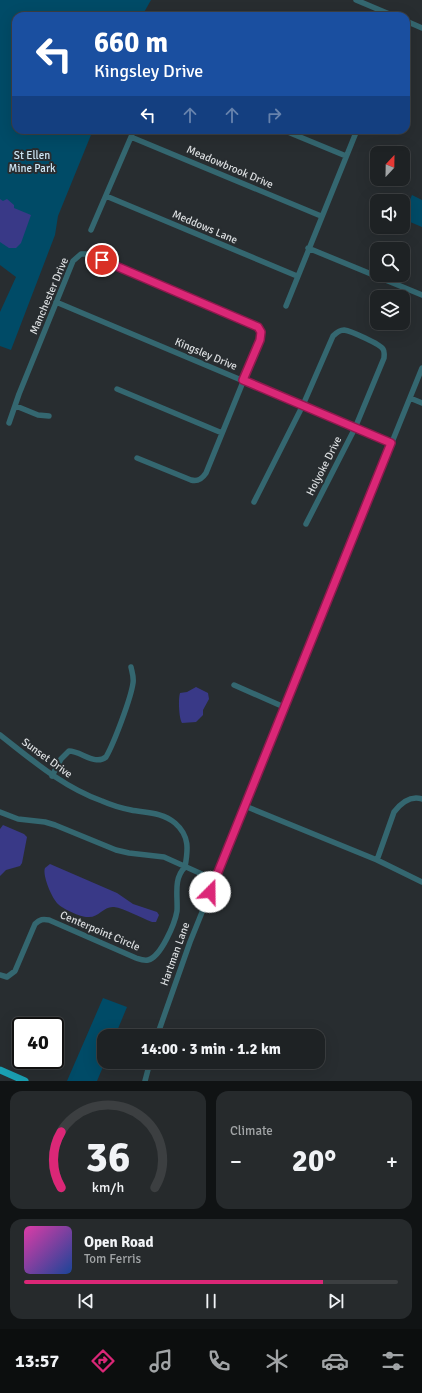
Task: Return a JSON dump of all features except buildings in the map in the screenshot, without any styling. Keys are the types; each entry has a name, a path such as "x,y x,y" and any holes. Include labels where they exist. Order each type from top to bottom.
{"main road":[{"path":"0,1070 26,1081"}],"street":[{"path":"356,0 384,12"},
{"path":"410,23 422,28"},
{"path":"92,230 132,134"},
{"path":"293,134 346,156"},
{"path":"286,306 308,248 355,134"},
{"name":"Meadowbrook Drive","path":"131,137 321,216"},
{"name":"Meddows Lane","path":"106,196 297,276"},
{"path":"308,248 422,295"},
{"name":"Manchester Drive","path":"8,423 56,302 74,261 81,254 86,254 258,327 261,332 260,340 243,380"},
{"name":"Kingsley Drive","path":"56,302 391,443"},
{"name":"Holyoke Drive","path":"254,502 303,405 335,334 344,330 364,338 379,345 383,349 384,355 355,428 306,524"},
{"name":"Hartman Lane","path":"159,1029 180,969 284,706 422,368"},
{"path":"137,458 191,480 198,481 206,474 243,380"},
{"path":"117,389 222,433"},
{"path":"410,398 422,403"},
{"path":"16,406 38,415 49,416"},
{"path":"52,776 61,759 69,752 77,752 97,760 101,760 106,756 118,729 131,691 133,683 132,667"},
{"path":"234,684 284,706"},
{"name":"Sunset Drive","path":"0,735 52,776 76,791 102,802 131,810 160,815 175,823 184,835 188,848 184,867"},
{"path":"377,860 394,812 403,802 409,799 422,799"},
{"path":"245,806 377,860 422,882"},
{"path":"0,812 18,819 45,822 55,825 116,850 164,857 215,880"},
{"name":"Centerpoint Circle","path":"0,975 7,977 15,971 35,924 39,920 43,919 49,920 136,958 148,960 153,958 171,931 176,912 177,879 184,867"},
{"path":"145,1081 148,1069"}],"green space":[{"name":"St Ellen Mine Park","path":"0,0 151,0 144,12 12,12 12,134 91,134 58,216 55,235 11,350 0,346 0,312 16,277 0,265"},
{"path":"412,195 422,200 422,227 410,222 410,200"},
{"path":"103,998 127,1007 118,1029 97,1029 97,1069 102,1069 97,1081 67,1081"}],"shaded area":[{"path":"0,199 3,201 7,199 14,205 14,208 31,215 21,243 16,248 9,248 0,242"},
{"path":"196,687 208,693 209,699 203,710 203,715 196,722 182,723 179,709 180,693 187,692"},
{"path":"3,825 24,834 27,837 22,863 20,866 6,870 0,876 0,829"},
{"path":"50,864 117,893 133,904 157,912 159,915 156,922 152,922 128,911 114,907 107,908 93,917 77,915 64,908 58,904 50,892 46,881 44,871"}],"route":[{"path":"102,260 258,327 262,336 243,380 391,443 210,892"}]}
